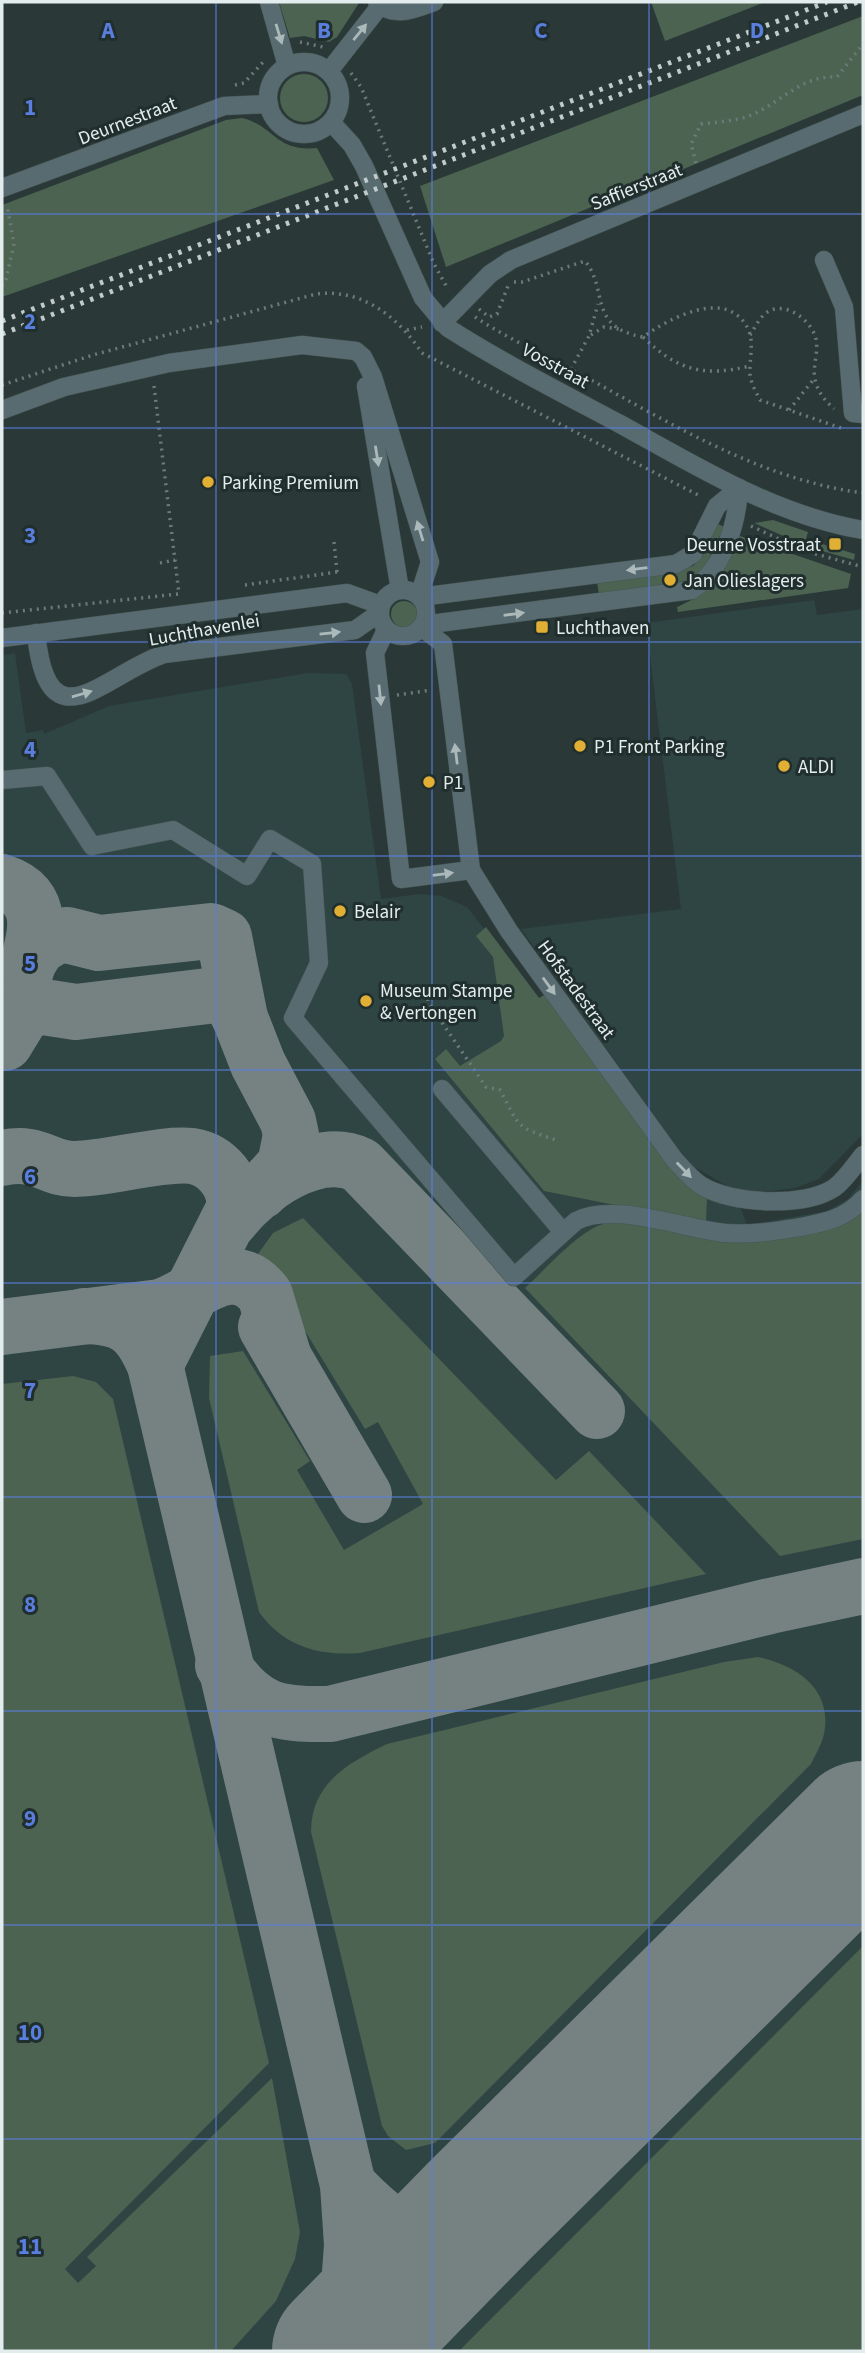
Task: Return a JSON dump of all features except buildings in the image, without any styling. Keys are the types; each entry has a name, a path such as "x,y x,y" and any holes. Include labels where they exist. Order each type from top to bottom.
{"street":[{"path":"269,2 287,66"},
{"path":"334,64 309,62 287,66 272,82 269,104 273,116 282,126 294,132 308,134 321,130 331,121 338,109 340,96 334,64 379,4 396,12 408,12 434,2"},
{"name":"Deurnestraat","path":"6,187 224,106 269,104"},
{"name":"Saffierstraat","path":"442,323 490,274 511,260 863,114"},
{"name":"Vosstraat","path":"331,121 352,145 364,166 423,298 442,323 473,344 739,488 809,518 863,530"},
{"path":"824,260 844,307 853,413 863,414"},
{"path":"2,410 64,387 151,366 302,345 356,351 368,365 430,562 419,597 426,610 422,626"},
{"path":"368,365 365,382 400,590 419,597 676,564 685,560 699,544 717,506 739,488"},
{"path":"471,870 401,879 375,653 382,616 406,636 422,626 692,590 712,572 738,519 739,488"},
{"path":"577,577 581,606"},
{"name":"Luchthavenlei","path":"382,616 386,597 400,590"},
{"name":"Luchthavenlei","path":"2,638 347,593 382,616"},
{"name":"Luchthavenlei","path":"36,633 43,673 53,690 67,698 96,690 141,662 163,654 355,630 382,616"},
{"name":"Hofstadestraat","path":"422,626 443,644 471,870 509,931 616,1069 681,1167 702,1186 724,1196 745,1200 814,1196 834,1188 863,1155"},
{"path":"2,780 47,776 92,846 173,830 247,876 270,839 312,864 319,963 293,1018 514,1277 563,1232 588,1215 601,1214 707,1231 762,1234 838,1219 853,1210 863,1199"},
{"path":"442,1089 563,1232"}],"path":[{"path":"702,182 691,144 701,124 748,116 797,85 820,76 837,77 863,44"},
{"path":"334,64 361,87 434,264 461,301 492,317 497,314 509,285 582,261 593,274 601,309 619,329"},
{"path":"2,286 14,244 6,212 6,187"},
{"path":"2,385 93,355 316,293 335,291 352,295 407,330 422,353 687,487 717,506"},
{"path":"571,369 589,336 599,300"},
{"path":"643,337 682,314 713,308 727,311 742,320 750,335 750,378 760,400 845,429 841,421"},
{"path":"750,335 767,312 775,309 787,310 806,320 813,329 817,348 814,379 825,400 836,412"},
{"path":"477,318 681,429 750,461 816,483 863,493"},
{"path":"589,336 604,327 619,329 643,337 670,358 705,372 720,374 750,366"},
{"path":"151,366 180,594"},
{"path":"789,410 814,379"},
{"path":"738,519 805,551 863,567"},
{"path":"232,587 338,575 334,542"},
{"path":"160,563 175,560"},
{"path":"2,613 192,593"},
{"path":"380,698 448,688"},
{"path":"427,985 428,1002 486,1087 500,1090 509,1112 520,1126 556,1140"}],"shaded area":[{"path":"814,600 817,615 863,609 863,1134 819,1179 795,1188 761,1192 732,1189 688,1163 521,929 681,909 646,623"},
{"path":"15,653 26,733 43,730 44,734 109,706 308,673 346,674 352,684 381,899 420,894 441,896 467,907 539,998 546,994 669,1163 741,1209 747,1225 827,1211 848,1199 863,1181 863,2351 2,2351 2,655"}],"green space":[{"path":"279,2 359,3 337,37 329,42 304,36 290,38"},
{"path":"651,2 765,2 665,41"},
{"path":"863,16 863,95 446,267 420,186"},
{"path":"304,74 321,81 328,98 321,115 304,122 287,115 280,98 287,81"},
{"path":"242,118 292,146 317,148 334,180 2,297 2,205 226,120"},
{"path":"773,520 808,532 806,539 855,554 854,560 808,547 754,523"},
{"path":"718,524 724,527 705,567 692,580 599,595 597,582 693,566 702,557"},
{"path":"740,536 851,574 848,588 678,612 677,607 692,600 711,585"},
{"path":"404,601 413,605 417,614 413,623 404,627 395,623 391,614 395,605"},
{"path":"486,927 539,998 546,994 707,1197 706,1223 544,1191 435,1059 446,1049 460,1066 501,1041 504,1036 493,957 476,936"},
{"path":"863,1208 863,1539 780,1556 525,1288 572,1243 603,1224 615,1222 649,1225 725,1240 756,1241 803,1231"},
{"path":"303,1218 556,1480 589,1451 706,1574 360,1653 317,1651 280,1634 259,1612 209,1398 210,1356 243,1351 310,1461 297,1470 344,1550 423,1504 378,1422 365,1429 258,1254 273,1233"},
{"path":"73,1376 96,1382 113,1399 269,2063 65,2269 78,2283 96,2266 87,2257 272,2078 300,2232 295,2259 276,2301 231,2351 2,2351 2,1384"},
{"path":"758,1657 798,1673 809,1682 823,1704 824,1734 811,1764 435,2143 406,2150 388,2136 382,2126 311,1832 317,1800 325,1788 346,1767 387,1744 724,1662"},
{"path":"863,1946 863,2351 459,2351"}],"taxiway":[{"path":"2,882 17,889 28,899 33,910 34,935 24,977"},
{"path":"28,963 38,947 54,937 67,935 99,943 211,931 224,937 240,1018 258,1064 288,1121 291,1135 285,1165 261,1191"},
{"path":"5,1043 22,1015 37,1006 76,1012 216,995 231,1001 240,1018"},
{"path":"2,1158 25,1156 74,1169 180,1155 210,1162 224,1175 232,1191 234,1209 155,1365"},
{"path":"230,1221 271,1182 307,1164 343,1160 360,1165 597,1411"},
{"path":"2,1327 160,1307 213,1281 239,1277 252,1283 265,1295 284,1358"},
{"path":"84,1316 110,1319 129,1327 143,1341 155,1365 348,2185 352,2245 349,2286 324,2351"},
{"path":"266,1327 364,1495"},
{"path":"223,1665 245,1692 268,1707 296,1713 330,1714 770,1606 863,1586"},
{"path":"826,1870 854,1847 863,1847"},
{"path":"348,2185 381,2216 408,2230 439,2228 480,2210"}],"runway":[{"path":"342,2351 480,2210 863,1831"}],"railway":[{"path":"2,321 827,2"},
{"path":"2,334 858,2"}],"place":[{"name":"Parking Premium","path":"208,482"},
{"name":"Deurne Vosstraat","path":"835,544"},
{"name":"Jan Olieslagers","path":"670,580"},
{"name":"Luchthaven","path":"542,627"},
{"name":"P1 Front Parking","path":"580,746"},
{"name":"ALDI","path":"784,766"},
{"name":"P1","path":"429,782"},
{"name":"Belair","path":"340,911"},
{"name":"Museum Stampe & Vertongen","path":"366,1001"}]}
